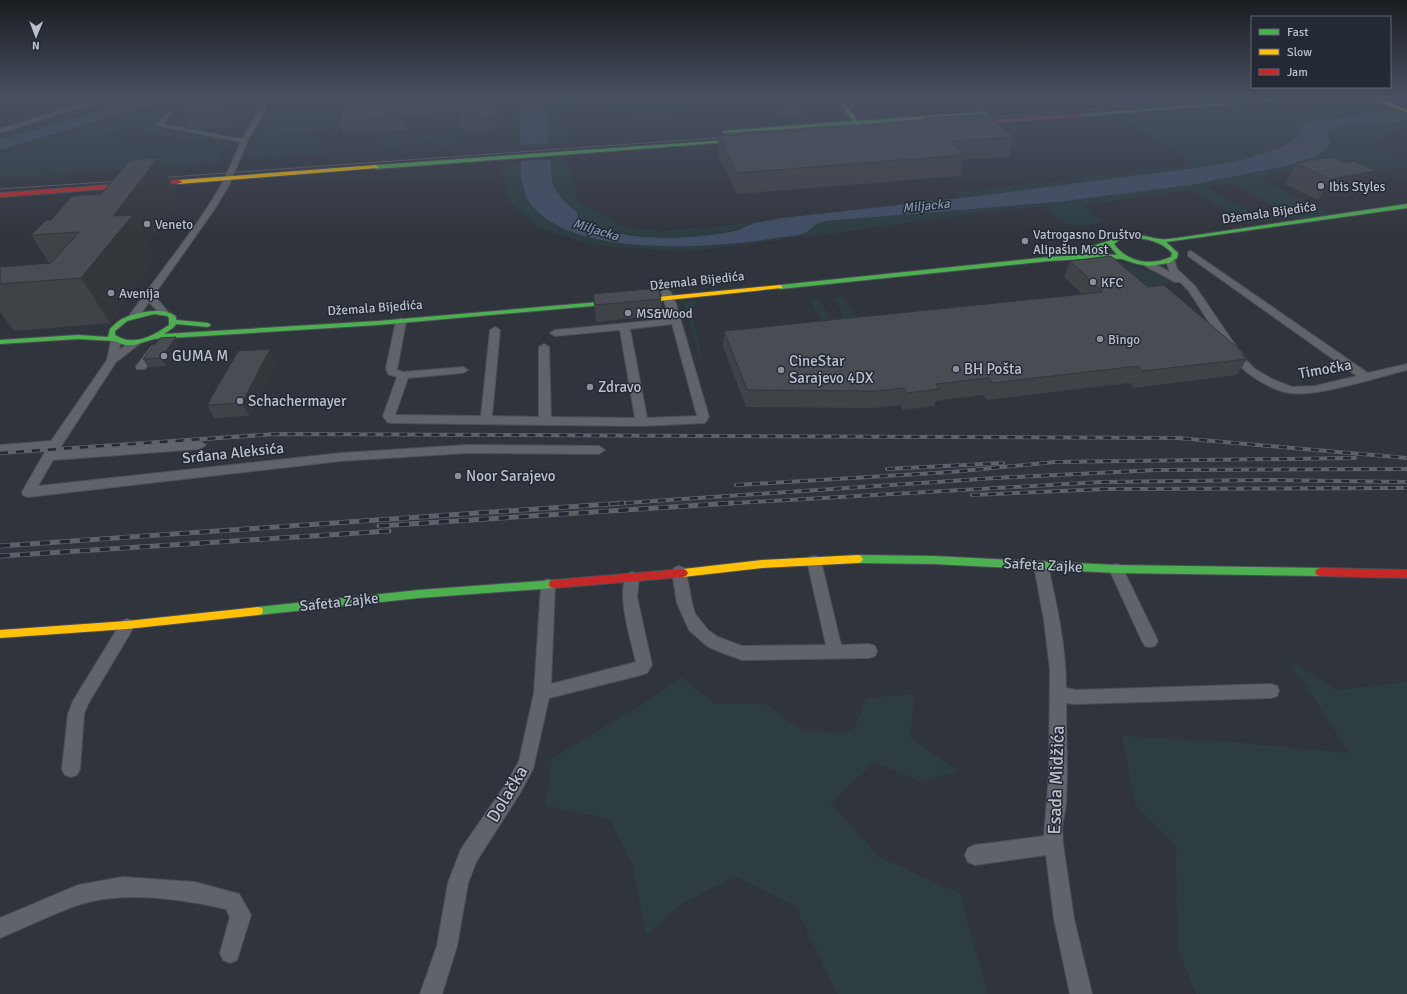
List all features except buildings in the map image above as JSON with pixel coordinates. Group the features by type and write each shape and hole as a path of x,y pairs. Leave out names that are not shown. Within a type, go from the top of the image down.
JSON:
{"main road":[{"path":"0,194 228,178 599,145"},
{"path":"557,149 619,145"},
{"path":"445,152 504,153"},
{"path":"229,167 245,166"},
{"name":"Džemala Bijedića","path":"174,322 196,325 224,325 398,316 667,295 1094,249 1112,242 1117,238 1130,236 1158,241 1177,240 1407,206"},
{"name":"Džemala Bijedića","path":"159,337 401,321 1049,259 1102,256 1123,257 1148,264 1165,263 1173,257 1179,248 1186,246 1407,212"},
{"name":"Džemala Bijedića","path":"1158,241 1172,249 1173,257"},
{"path":"1112,242 1113,249 1123,257"},
{"path":"0,342 78,337 137,342 159,337 168,330 174,322 173,317 169,314 154,312 134,316 117,324 78,337"},
{"path":"115,340 111,333 117,324"},
{"name":"Safeta Zajke","path":"0,634 127,625 418,594 632,578 762,564 814,561 932,560 1042,566 1407,574"}],"street":[{"path":"134,316 179,251 200,226 228,178 229,167 242,145"},
{"name":"Timočka","path":"1191,254 1366,377"},
{"name":"Timočka","path":"1173,257 1173,270 1192,288 1240,360 1251,371 1268,381 1291,390 1315,389 1407,367"},
{"name":"Timočka","path":"1148,264 1164,271 1192,288"},
{"path":"148,295 163,312"},
{"path":"403,375 389,416 391,419 642,422 697,421 703,417 676,320 667,295"},
{"path":"555,332 676,320"},
{"path":"401,321 391,368 392,372 403,375 464,370"},
{"path":"624,326 642,422"},
{"path":"486,420 495,330"},
{"path":"141,367 159,337"},
{"name":"Srđana Aleksića","path":"112,360 115,340"},
{"name":"Srđana Aleksića","path":"137,342 112,360 52,450 28,492 341,457 467,449 599,450"},
{"path":"544,347 545,421"},
{"path":"0,449 52,450 200,445"},
{"path":"814,561 835,652"},
{"name":"Esada Midžića","path":"1042,566 1056,642 1058,694 1058,789 1053,827 1054,844 1064,919 1081,994"},
{"path":"1116,568 1150,641"},
{"path":"679,572 684,605 694,626 722,648 742,653 870,652"},
{"path":"542,693 641,668 644,665 630,597 632,578"},
{"name":"Dolačka","path":"431,994 447,946 458,882 468,856 514,787 527,763 542,693 548,585"},
{"path":"71,769 76,714 81,701 127,625"},
{"path":"1058,694 1076,697 1271,691"},
{"path":"975,855 1054,844"},
{"path":"0,928 78,895 94,891 123,888 195,892 232,900 241,915 230,953"}],"shaded area":[{"path":"30,145 228,145 218,163 0,179 0,154"},
{"path":"253,145 319,145 315,153 377,148 378,145 398,145 397,149 257,159 252,159 247,155"},
{"path":"1164,145 1285,145 1258,156 1211,166 969,197 959,198 953,193 1194,164"},
{"path":"1328,145 1374,145 1407,161 1407,168 1371,170 1313,165 1258,178 1332,215 1296,220 1231,183 1207,187 1265,221 1248,224 1191,190 1082,205 1103,222 1084,226 1069,225 1062,222 1044,207 975,213 836,233 686,252 592,245 538,227 509,201 500,165 521,163 523,190 528,200 567,229 584,235 645,245 673,247 733,244 804,234 815,224 826,221 1040,204 1190,185 1256,173 1316,157"},
{"path":"568,159 578,201 619,225 659,231 754,223 735,230 714,234 665,238 617,233 596,226 578,218 577,212 559,195 556,190 552,178 550,160"},
{"path":"1116,261 1153,272 1170,282 1161,286 1143,286"},
{"path":"843,296 857,319 844,318 834,298"},
{"path":"809,299 821,301 831,320 822,322"},
{"path":"697,300 699,305 693,307 690,311 704,364 702,364 684,304 688,301"},
{"path":"1289,660 1337,690 1407,682 1407,994 1196,994 1177,948 1176,845 1135,806 1122,736 1233,742 1349,753"},
{"path":"681,677 715,704 765,703 803,731 853,732 866,698 914,694 911,738 958,771 921,782 875,762 831,803 879,857 960,893 988,994 837,994 795,906 735,876 682,904 646,935 632,863 609,819 545,806 552,758 647,701"}],"water":[{"path":"0,145 15,145 0,150"},
{"name":"Miljacka","path":"520,145 549,145 552,181 559,195 577,212 578,218 595,226 614,232 634,236 676,238 735,231 755,223 782,218 969,197 1211,166 1258,155 1284,145 1328,145 1316,157 1282,167 1190,185 1058,202 826,221 816,224 808,232 795,236 712,245 641,245 605,241 573,232 547,219 528,200 521,177"}],"pier":[{"path":"518,145 551,145 552,159 519,161"}],"tram line":[{"path":"156,178 612,145"},
{"path":"0,189 122,181"}],"railway":[{"path":"0,453 276,434 1178,438 1407,458"},
{"path":"736,485 951,472 1055,462 1355,458"},
{"path":"887,469 1003,463"},
{"path":"610,504 995,478 1157,470 1407,469"},
{"path":"718,504 1101,482 1263,480 1407,482"},
{"path":"972,495 1105,489 1407,488"},
{"path":"0,546 624,503"},
{"path":"379,526 733,503"},
{"path":"0,556 389,531"}],"traffic: fast":[{"path":"376,167 668,145"},
{"path":"1158,241 1177,240 1407,206"},
{"path":"1130,236 1160,241 1171,248 1175,253 1174,258 1149,264 1131,261 1123,257 1111,244 1117,238 1130,236"},
{"path":"1084,250 1094,249 1112,242"},
{"path":"780,287 1049,259 1102,256 1123,257"},
{"path":"154,337 378,323 658,299"},
{"path":"154,312 169,314 173,317 172,326 158,335 134,343 118,340 111,336 112,330 125,320 154,312"},
{"path":"174,322 208,325"},
{"path":"0,342 78,337 113,339"},
{"path":"858,559 933,560 1116,569 1320,572"},
{"path":"258,611 419,594 554,584"}],"traffic: slow":[{"path":"179,182 376,167"},
{"path":"658,299 780,287"},
{"path":"683,573 762,564 858,559"},
{"path":"0,634 127,625 258,611"}],"traffic: jam":[{"path":"0,195 179,182"},
{"path":"1320,572 1407,574"},
{"path":"554,584 683,573"}],"place":[{"name":"Ibis Styles","path":"1321,186"},
{"name":"Veneto","path":"147,224"},
{"name":"Vatrogasno Društvo Alipašin Most","path":"1025,241"},
{"name":"KFC","path":"1093,282"},
{"name":"Avenija","path":"111,293"},
{"name":"MS&Wood","path":"628,313"},
{"name":"Bingo","path":"1100,339"},
{"name":"GUMA M","path":"164,356"},
{"name":"BH Pošta","path":"956,369"},
{"name":"CineStar Sarajevo 4DX","path":"781,370"},
{"name":"Zdravo","path":"590,387"},
{"name":"Schachermayer","path":"240,401"},
{"name":"Noor Sarajevo","path":"458,476"}]}
